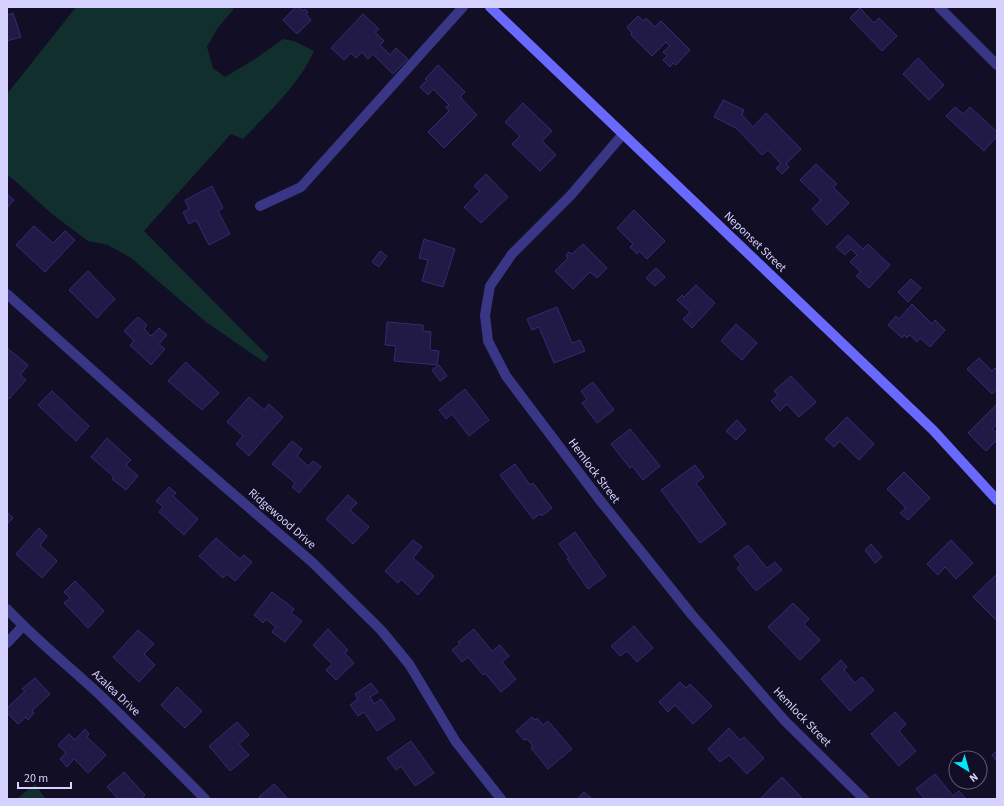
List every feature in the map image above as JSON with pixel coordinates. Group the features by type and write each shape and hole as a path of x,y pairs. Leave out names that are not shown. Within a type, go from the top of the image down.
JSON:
{"main road":[{"name":"Neponset Street","path":"490,7 933,430 997,500"}],"street":[{"path":"260,206 301,187 463,7"},
{"path":"939,7 997,65"},
{"name":"Hemlock Street","path":"623,134 571,195 512,254 490,286 484,315 488,341 506,376 599,499 692,616 785,721 864,799"},
{"name":"Ridgewood Drive","path":"7,294 174,443 312,562 381,630 409,664 456,742 501,799"},
{"name":"Azalea Drive","path":"7,609 23,626 100,696 204,799"},
{"path":"7,643 23,626"}],"green space":[{"path":"76,7 233,7 233,10 217,29 207,47 213,68 225,77 255,59 283,39 294,41 314,51 308,63 283,98 243,139 231,134 144,231 269,357 264,362 206,322 131,258 108,245 88,241 52,214 7,175 7,94"},
{"path":"35,784 46,799 17,799"}],"building":[{"path":"296,7 299,7 303,11 305,9 308,12 306,14 311,20 297,34 283,20"},
{"path":"860,8 874,23 879,18 897,36 882,51 850,18"},
{"path":"13,13 21,37 7,41 7,15"},
{"path":"363,14 379,29 375,32 384,41 380,45 390,55 396,48 408,59 393,74 373,54 368,59 362,52 356,58 351,53 344,60 331,48"},
{"path":"638,16 644,21 646,18 655,27 661,21 690,50 676,65 673,63 670,67 663,60 667,56 663,52 670,46 666,42 652,56 631,35 632,33 627,27"},
{"path":"918,58 944,85 929,100 903,74"},
{"path":"438,65 465,92 460,97 477,115 444,148 428,132 449,111 446,107 449,105 433,89 428,95 420,87"},
{"path":"723,100 744,110 742,115 753,127 766,113 801,149 786,164 789,167 782,174 776,168 781,164 768,150 762,155 736,128 714,117"},
{"path":"523,103 552,131 542,141 556,155 540,171 512,144 520,136 505,122"},
{"path":"955,107 963,114 970,107 997,132 997,136 984,151 946,116"},
{"path":"816,164 837,184 833,187 849,203 827,225 812,209 821,200 800,180"},
{"path":"486,174 508,197 481,223 464,207 480,191 474,186"},
{"path":"212,186 223,208 218,211 230,234 209,245 196,220 189,224 183,212 189,209 185,200"},
{"path":"7,194 14,200 7,208"},
{"path":"634,210 665,241 647,259 639,251 637,254 630,247 633,244 617,228"},
{"path":"34,226 53,243 65,231 75,240 45,272 16,245"},
{"path":"848,235 863,249 868,244 890,265 869,288 856,276 861,272 850,262 857,255 851,249 845,255 836,247"},
{"path":"424,239 455,249 443,287 422,281 428,260 419,258"},
{"path":"583,244 607,268 597,278 590,272 573,289 555,271 568,258 566,255 569,252 572,254"},
{"path":"380,251 387,256 379,267 372,262"},
{"path":"656,268 665,277 655,286 646,278"},
{"path":"88,271 115,299 97,318 69,290"},
{"path":"911,279 921,288 908,302 898,292"},
{"path":"696,285 715,303 692,328 683,319 690,312 677,300 682,295 684,297"},
{"path":"912,304 932,324 935,320 945,330 930,347 920,338 917,342 910,335 907,338 904,335 902,338 888,325 896,316 899,319"},
{"path":"557,307 572,343 580,340 585,351 554,363 539,327 532,330 527,319"},
{"path":"138,317 147,325 144,329 151,336 159,328 167,335 159,344 165,349 151,365 130,345 134,341 124,331"},
{"path":"387,322 423,325 423,331 431,332 430,350 439,351 437,365 394,361 396,346 385,345"},
{"path":"736,324 757,343 742,360 721,341"},
{"path":"7,348 28,365 20,375 26,380 9,399 7,397"},
{"path":"979,358 992,371 995,368 997,370 997,390 992,394 967,369"},
{"path":"186,362 219,393 202,410 168,381"},
{"path":"439,365 447,376 440,381 432,370"},
{"path":"791,376 816,402 799,417 787,404 780,411 771,401 778,395 774,391"},
{"path":"593,382 614,410 597,423 582,403 587,399 581,391"},
{"path":"465,389 489,420 469,436 452,414 446,419 439,410"},
{"path":"52,391 89,426 76,441 38,405"},
{"path":"249,397 264,410 269,404 283,417 249,456 236,444 243,436 227,422"},
{"path":"997,404 997,424 992,429 997,433 997,440 986,451 968,433"},
{"path":"847,417 874,444 859,460 840,441 834,447 825,439"},
{"path":"737,420 746,430 736,440 726,431"},
{"path":"630,429 660,466 643,480 632,466 630,468 611,444"},
{"path":"107,438 131,460 126,465 138,476 126,490 112,479 114,477 91,457"},
{"path":"292,441 302,449 297,456 308,466 313,461 321,467 299,493 292,487 295,483 272,464"},
{"path":"515,464 530,485 533,483 552,508 542,516 540,514 533,519 500,475"},
{"path":"695,465 704,477 696,483 726,524 700,543 661,490"},
{"path":"904,472 930,498 908,520 900,513 906,508 887,489"},
{"path":"169,487 176,493 173,496 198,519 184,535 159,512 163,507 156,501"},
{"path":"348,495 357,503 350,510 369,527 353,544 326,519"},
{"path":"7,512 13,518 7,524"},
{"path":"39,528 47,536 40,545 57,561 42,578 16,554"},
{"path":"575,532 606,576 588,589 567,559 569,558 559,544"},
{"path":"216,538 240,559 244,555 252,562 235,581 227,574 223,578 199,556"},
{"path":"413,540 422,547 413,558 434,576 418,595 401,579 398,583 385,571"},
{"path":"951,540 973,563 956,579 945,567 938,575 927,564"},
{"path":"871,544 882,557 875,563 865,550"},
{"path":"748,545 767,568 775,562 782,570 756,591 737,568 741,565 734,556"},
{"path":"997,574 997,619 996,620 973,597"},
{"path":"75,581 104,611 88,628 64,603 70,598 64,592"},
{"path":"272,592 294,609 291,613 302,621 285,642 272,632 276,627 266,619 263,623 254,615"},
{"path":"793,603 809,619 804,624 820,640 800,660 768,627"},
{"path":"634,626 653,648 637,662 627,651 620,656 611,646"},
{"path":"328,629 348,650 345,653 354,663 336,680 326,670 332,664 313,645"},
{"path":"474,629 492,651 500,645 509,656 502,662 516,679 501,692 485,673 483,675 468,657 462,662 452,650 460,644 458,642"},
{"path":"138,630 154,644 144,654 155,665 139,682 113,657"},
{"path":"841,660 847,667 844,670 855,683 862,677 874,690 850,711 821,679"},
{"path":"35,678 50,694 32,711 34,713 28,720 26,717 18,724 7,713 7,708 25,691 22,689"},
{"path":"680,682 686,688 690,684 712,706 693,724 675,705 668,712 659,702"},
{"path":"371,683 378,692 370,697 374,704 381,699 395,719 377,731 364,712 358,716 350,705 358,699 355,694"},
{"path":"177,687 202,711 185,728 161,705"},
{"path":"895,712 906,724 899,731 916,751 899,766 871,734"},
{"path":"532,717 535,720 537,718 543,725 548,721 572,749 548,769 531,748 533,746 527,739 524,740 516,731"},
{"path":"237,722 249,735 239,744 249,755 230,771 209,746"},
{"path":"729,728 740,740 744,737 764,758 747,774 729,755 720,762 708,749"},
{"path":"85,729 89,734 87,737 106,755 88,773 74,759 67,767 60,759 66,753 58,745 69,734 75,740"},
{"path":"411,741 434,773 415,786 401,766 396,770 387,758"},
{"path":"997,751 997,761 992,755"},
{"path":"124,772 145,795 141,799 118,799 107,787"},
{"path":"935,774 953,796 959,791 966,799 925,799 916,789"},
{"path":"782,777 803,799 760,799"},
{"path":"274,784 288,799 261,799 259,797"},
{"path":"584,792 592,799 577,799"}]}
